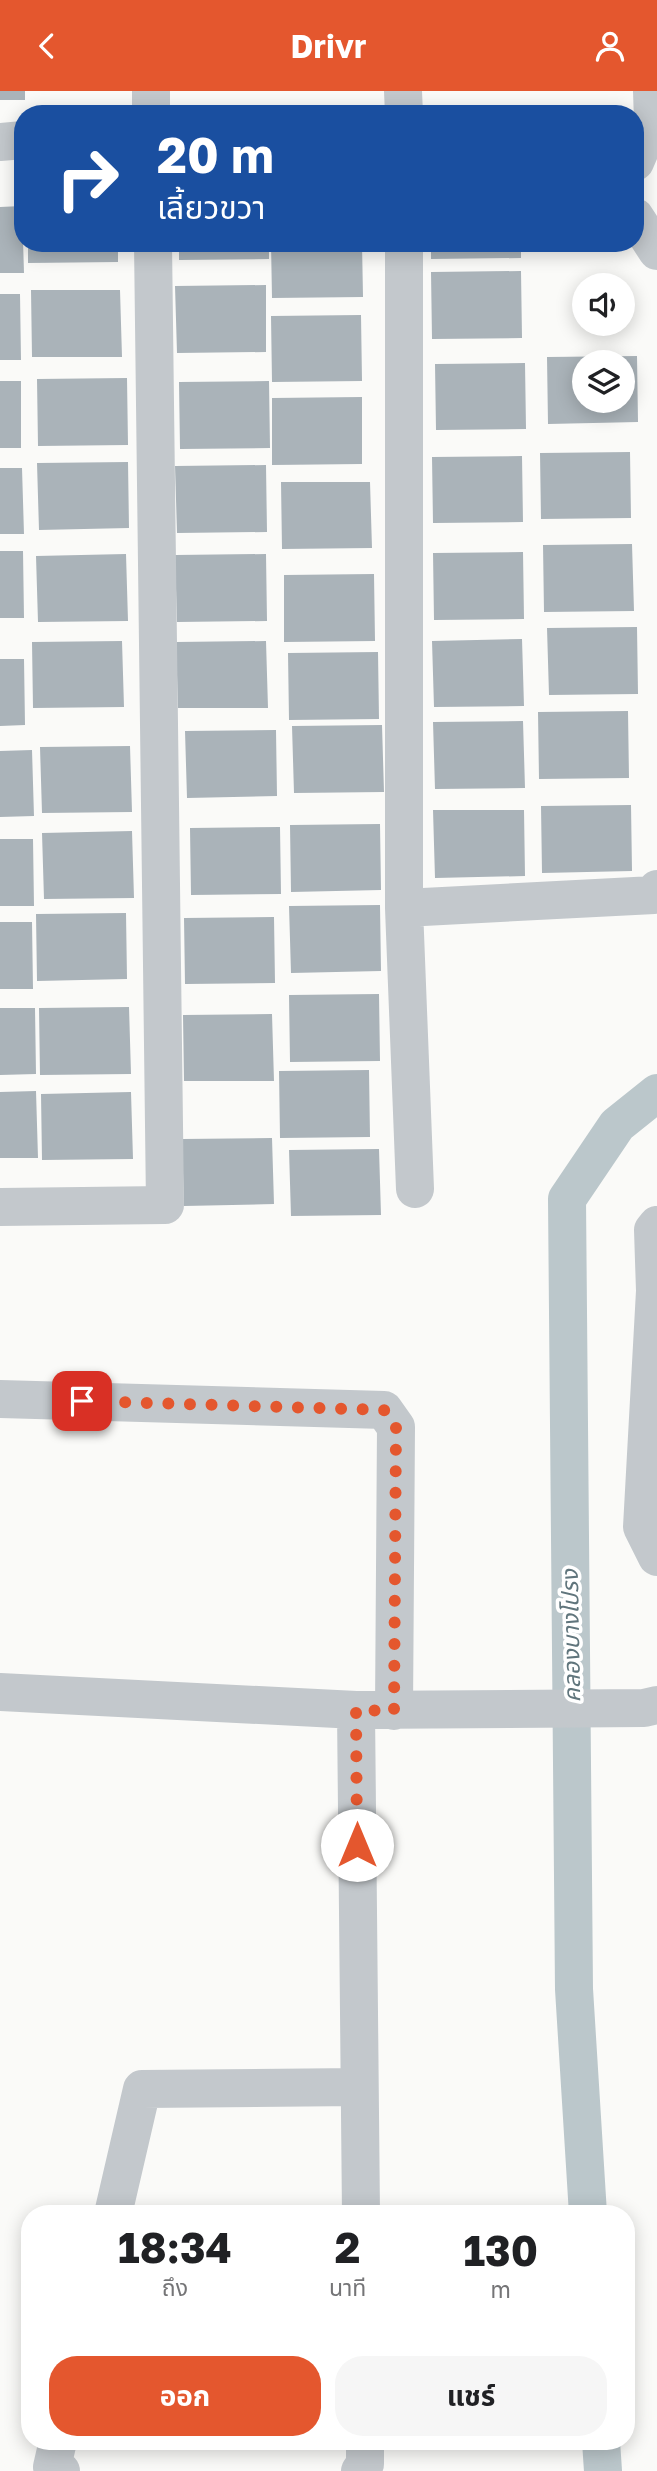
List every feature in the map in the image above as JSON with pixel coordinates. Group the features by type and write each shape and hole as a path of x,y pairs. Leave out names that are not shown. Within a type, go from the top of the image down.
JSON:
{"street":[{"path":"644,141 653,120 652,91"},
{"path":"644,231 657,251"},
{"path":"0,1207 165,1205 153,252"},
{"path":"404,252 404,908 415,1189"},
{"path":"404,908 654,895 657,889"},
{"path":"657,1225 653,1230 656,1292 642,1527 657,1557"},
{"path":"0,1399 384,1410 396,1427 394,1711"},
{"path":"0,1692 394,1711 650,1707"},
{"path":"356,1710 360,2205"},
{"path":"115,2205 142,2089 358,2087"},
{"path":"56,2450 52,2466 61,2471"},
{"path":"360,2471 365,2464 365,2450"}],"building":[{"path":"0,91 25,91 25,100 0,100"},
{"path":"14,206 14,252 23,252 24,273 0,273 0,207"},
{"path":"28,252 118,252 118,262 28,263"},
{"path":"179,252 269,252 269,259 179,260"},
{"path":"271,252 362,252 363,297 272,298"},
{"path":"431,252 521,252 521,258 431,259"},
{"path":"521,271 522,338 432,339 431,272"},
{"path":"266,285 266,352 177,353 175,286"},
{"path":"31,290 120,290 122,357 32,357"},
{"path":"0,294 20,294 21,360 0,360"},
{"path":"361,315 362,381 272,382 271,316"},
{"path":"637,356 638,422 548,424 547,357 572,357 572,413 635,413"},
{"path":"525,363 526,429 436,430 435,364"},
{"path":"127,378 128,445 38,446 37,379"},
{"path":"0,381 21,381 21,448 0,448"},
{"path":"269,381 270,448 180,449 179,382"},
{"path":"362,397 362,464 272,465 272,398"},
{"path":"630,452 631,518 541,519 540,453"},
{"path":"522,456 523,522 433,523 432,457"},
{"path":"128,462 129,528 39,530 37,463"},
{"path":"266,465 267,532 177,533 175,466"},
{"path":"0,468 22,468 24,534 0,534"},
{"path":"281,482 370,482 372,548 282,549"},
{"path":"632,544 634,611 544,612 543,545"},
{"path":"0,551 23,551 24,618 0,618"},
{"path":"523,552 524,619 434,620 433,553"},
{"path":"126,554 128,621 38,622 36,556"},
{"path":"266,554 267,621 177,622 175,555"},
{"path":"374,574 375,641 284,642 284,575"},
{"path":"637,627 638,694 549,695 547,628"},
{"path":"522,639 524,706 434,707 432,641"},
{"path":"122,641 124,707 33,708 32,642"},
{"path":"266,641 268,708 178,708 176,642"},
{"path":"378,652 379,719 289,720 288,653"},
{"path":"0,659 24,659 25,725 0,726"},
{"path":"628,711 629,778 539,779 538,712"},
{"path":"523,721 525,788 435,789 433,722"},
{"path":"382,725 384,792 294,793 292,726"},
{"path":"276,730 277,796 187,798 185,731"},
{"path":"130,746 132,812 42,813 40,747"},
{"path":"32,750 34,816 0,817 0,751"},
{"path":"631,805 632,871 542,873 541,806"},
{"path":"433,810 524,810 525,876 435,878"},
{"path":"380,824 381,890 291,892 290,825"},
{"path":"280,827 281,894 191,895 190,828"},
{"path":"132,831 134,898 44,899 42,833"},
{"path":"0,839 33,839 34,906 0,906"},
{"path":"380,905 381,971 291,973 289,906"},
{"path":"126,913 127,979 37,981 36,914"},
{"path":"274,917 275,983 185,984 184,918"},
{"path":"0,922 32,922 33,989 0,989"},
{"path":"379,994 380,1061 290,1062 289,995"},
{"path":"129,1007 131,1074 40,1075 39,1008"},
{"path":"0,1008 35,1008 36,1074 0,1075"},
{"path":"272,1014 274,1081 184,1081 183,1015"},
{"path":"369,1070 370,1137 280,1138 279,1071"},
{"path":"36,1091 38,1158 0,1158 0,1092"},
{"path":"131,1092 133,1159 42,1160 41,1094"},
{"path":"272,1138 274,1204 184,1206 182,1139"},
{"path":"379,1149 381,1215 291,1216 289,1150"}],"waterway":[{"name":"คลองบางโปรง","path":"587,2205 574,1989 567,1199 617,1125 657,1093"},
{"name":"คลองบางโปรง","path":"602,2450 603,2471"}],"route":[{"path":"82,1401 384,1410 396,1427 394,1711 356,1710 357,1845"}]}
